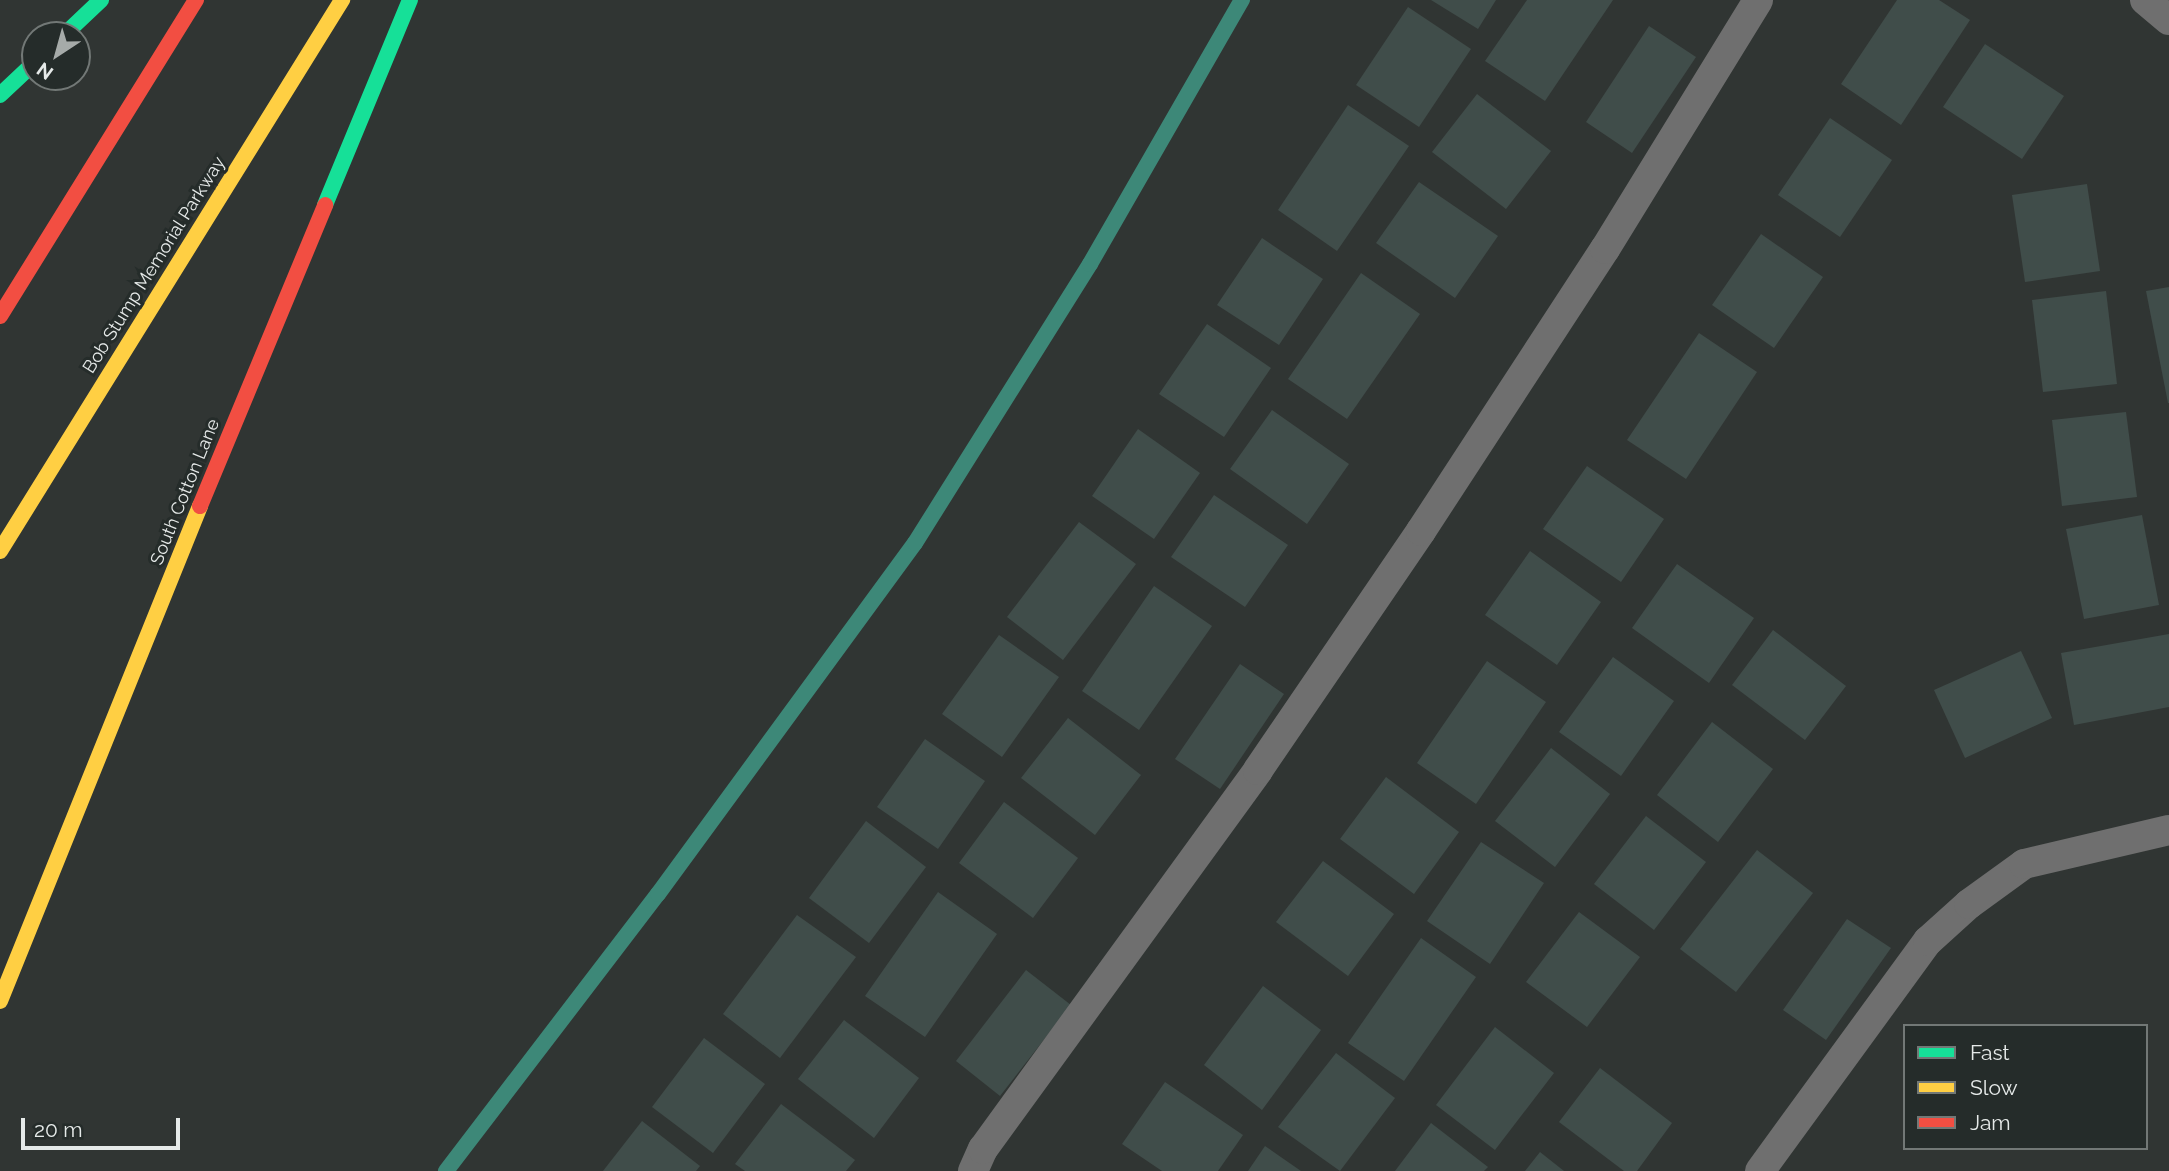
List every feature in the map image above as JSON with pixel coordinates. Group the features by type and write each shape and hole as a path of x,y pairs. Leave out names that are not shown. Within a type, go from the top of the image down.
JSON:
{"main road":[{"path":"79,21 102,0"},
{"path":"0,316 196,0"},
{"name":"Bob Stump Memorial Parkway","path":"0,551 342,0"},
{"name":"South Cotton Lane","path":"0,1001 68,824 410,0"},
{"path":"0,95 21,75"}],"lane":[{"path":"974,1171 983,1149 1258,770 1421,531 1605,249 1758,0"},
{"path":"2144,0 2169,20"},
{"path":"1760,1171 1928,941 1969,904 2024,864 2169,830"}],"building":[{"path":"1431,0 1496,0 1478,29"},
{"path":"1527,0 1613,0 1545,101 1485,61"},
{"path":"1897,0 1939,0 1970,20 1901,125 1841,84"},
{"path":"1408,7 1471,49 1419,127 1356,85"},
{"path":"1649,26 1696,57 1632,153 1586,122"},
{"path":"1985,44 2064,96 2022,159 1943,107"},
{"path":"1477,94 1551,151 1506,209 1432,152"},
{"path":"1348,105 1409,146 1337,251 1278,210"},
{"path":"1830,118 1892,160 1840,237 1778,195"},
{"path":"1419,182 1498,236 1455,298 1376,243"},
{"path":"2087,184 2100,271 2025,282 2012,195"},
{"path":"1761,234 1823,277 1774,348 1712,305"},
{"path":"1262,238 1323,279 1279,345 1217,305"},
{"path":"1361,273 1420,314 1347,419 1288,379"},
{"path":"2169,287 2169,403 2168,403 2146,291"},
{"path":"2106,291 2117,384 2043,392 2032,300"},
{"path":"1207,324 1271,368 1224,437 1159,394"},
{"path":"1699,333 1757,372 1686,479 1627,440"},
{"path":"1272,410 1349,464 1307,524 1230,469"},
{"path":"2126,412 2137,497 2062,506 2052,420"},
{"path":"1138,429 1200,473 1154,539 1092,496"},
{"path":"1587,466 1664,519 1621,582 1543,529"},
{"path":"1214,495 1288,545 1245,607 1171,557"},
{"path":"2142,515 2159,605 2084,619 2066,529"},
{"path":"1079,522 1136,564 1063,660 1007,617"},
{"path":"1530,551 1601,602 1557,665 1485,615"},
{"path":"1677,564 1754,618 1709,683 1632,628"},
{"path":"1154,586 1212,626 1139,730 1082,691"},
{"path":"1773,630 1846,686 1805,740 1732,685"},
{"path":"2169,634 2169,707 2074,725 2061,653"},
{"path":"999,635 1059,677 1002,757 942,714"},
{"path":"2021,651 2052,718 1965,758 1934,690"},
{"path":"1613,657 1674,701 1621,776 1559,732"},
{"path":"1487,661 1546,702 1476,804 1417,763"},
{"path":"1240,664 1284,694 1220,789 1175,759"},
{"path":"1068,718 1141,775 1095,835 1021,778"},
{"path":"1712,722 1773,769 1718,842 1657,795"},
{"path":"925,739 985,781 938,849 877,807"},
{"path":"1551,748 1610,794 1555,867 1495,821"},
{"path":"1386,777 1459,832 1414,894 1340,839"},
{"path":"1004,802 1078,858 1033,918 959,863"},
{"path":"1646,816 1706,862 1654,930 1594,884"},
{"path":"866,821 926,867 869,943 809,898"},
{"path":"1481,842 1544,883 1490,964 1427,921"},
{"path":"1757,850 1813,893 1736,992 1680,949"},
{"path":"1323,861 1394,914 1348,976 1276,922"},
{"path":"938,892 997,934 925,1037 865,996"},
{"path":"1579,912 1640,957 1587,1027 1526,982"},
{"path":"797,915 856,957 780,1058 723,1014"},
{"path":"1847,919 1891,948 1826,1040 1783,1010"},
{"path":"1421,938 1476,977 1404,1081 1348,1043"},
{"path":"1026,970 1071,1005 1000,1096 956,1061"},
{"path":"1263,986 1321,1030 1262,1110 1204,1065"},
{"path":"844,1020 919,1078 874,1138 798,1079"},
{"path":"1495,1027 1554,1073 1495,1150 1436,1105"},
{"path":"704,1038 765,1084 713,1153 652,1107"},
{"path":"1336,1053 1395,1098 1340,1171 1278,1127"},
{"path":"1600,1068 1672,1123 1637,1171 1624,1171 1559,1122"},
{"path":"1165,1082 1243,1135 1218,1171 1162,1171 1122,1144"},
{"path":"781,1104 855,1160 846,1171 745,1171 735,1164"},
{"path":"642,1121 700,1166 696,1171 603,1171"},
{"path":"1431,1123 1488,1167 1484,1171 1395,1171"},
{"path":"1265,1146 1301,1171 1248,1171"},
{"path":"1540,1152 1564,1171 1525,1171"}],"waterway":[{"path":"446,1171 658,894 915,543 1090,264 1242,0"}],"traffic: fast":[{"path":"79,21 101,0"},
{"path":"325,205 410,0"},
{"path":"0,95 21,75"}],"traffic: slow":[{"path":"0,551 342,0"},
{"path":"0,1001 200,506"}],"traffic: jam":[{"path":"0,316 196,0"},
{"path":"200,506 325,205"}]}
